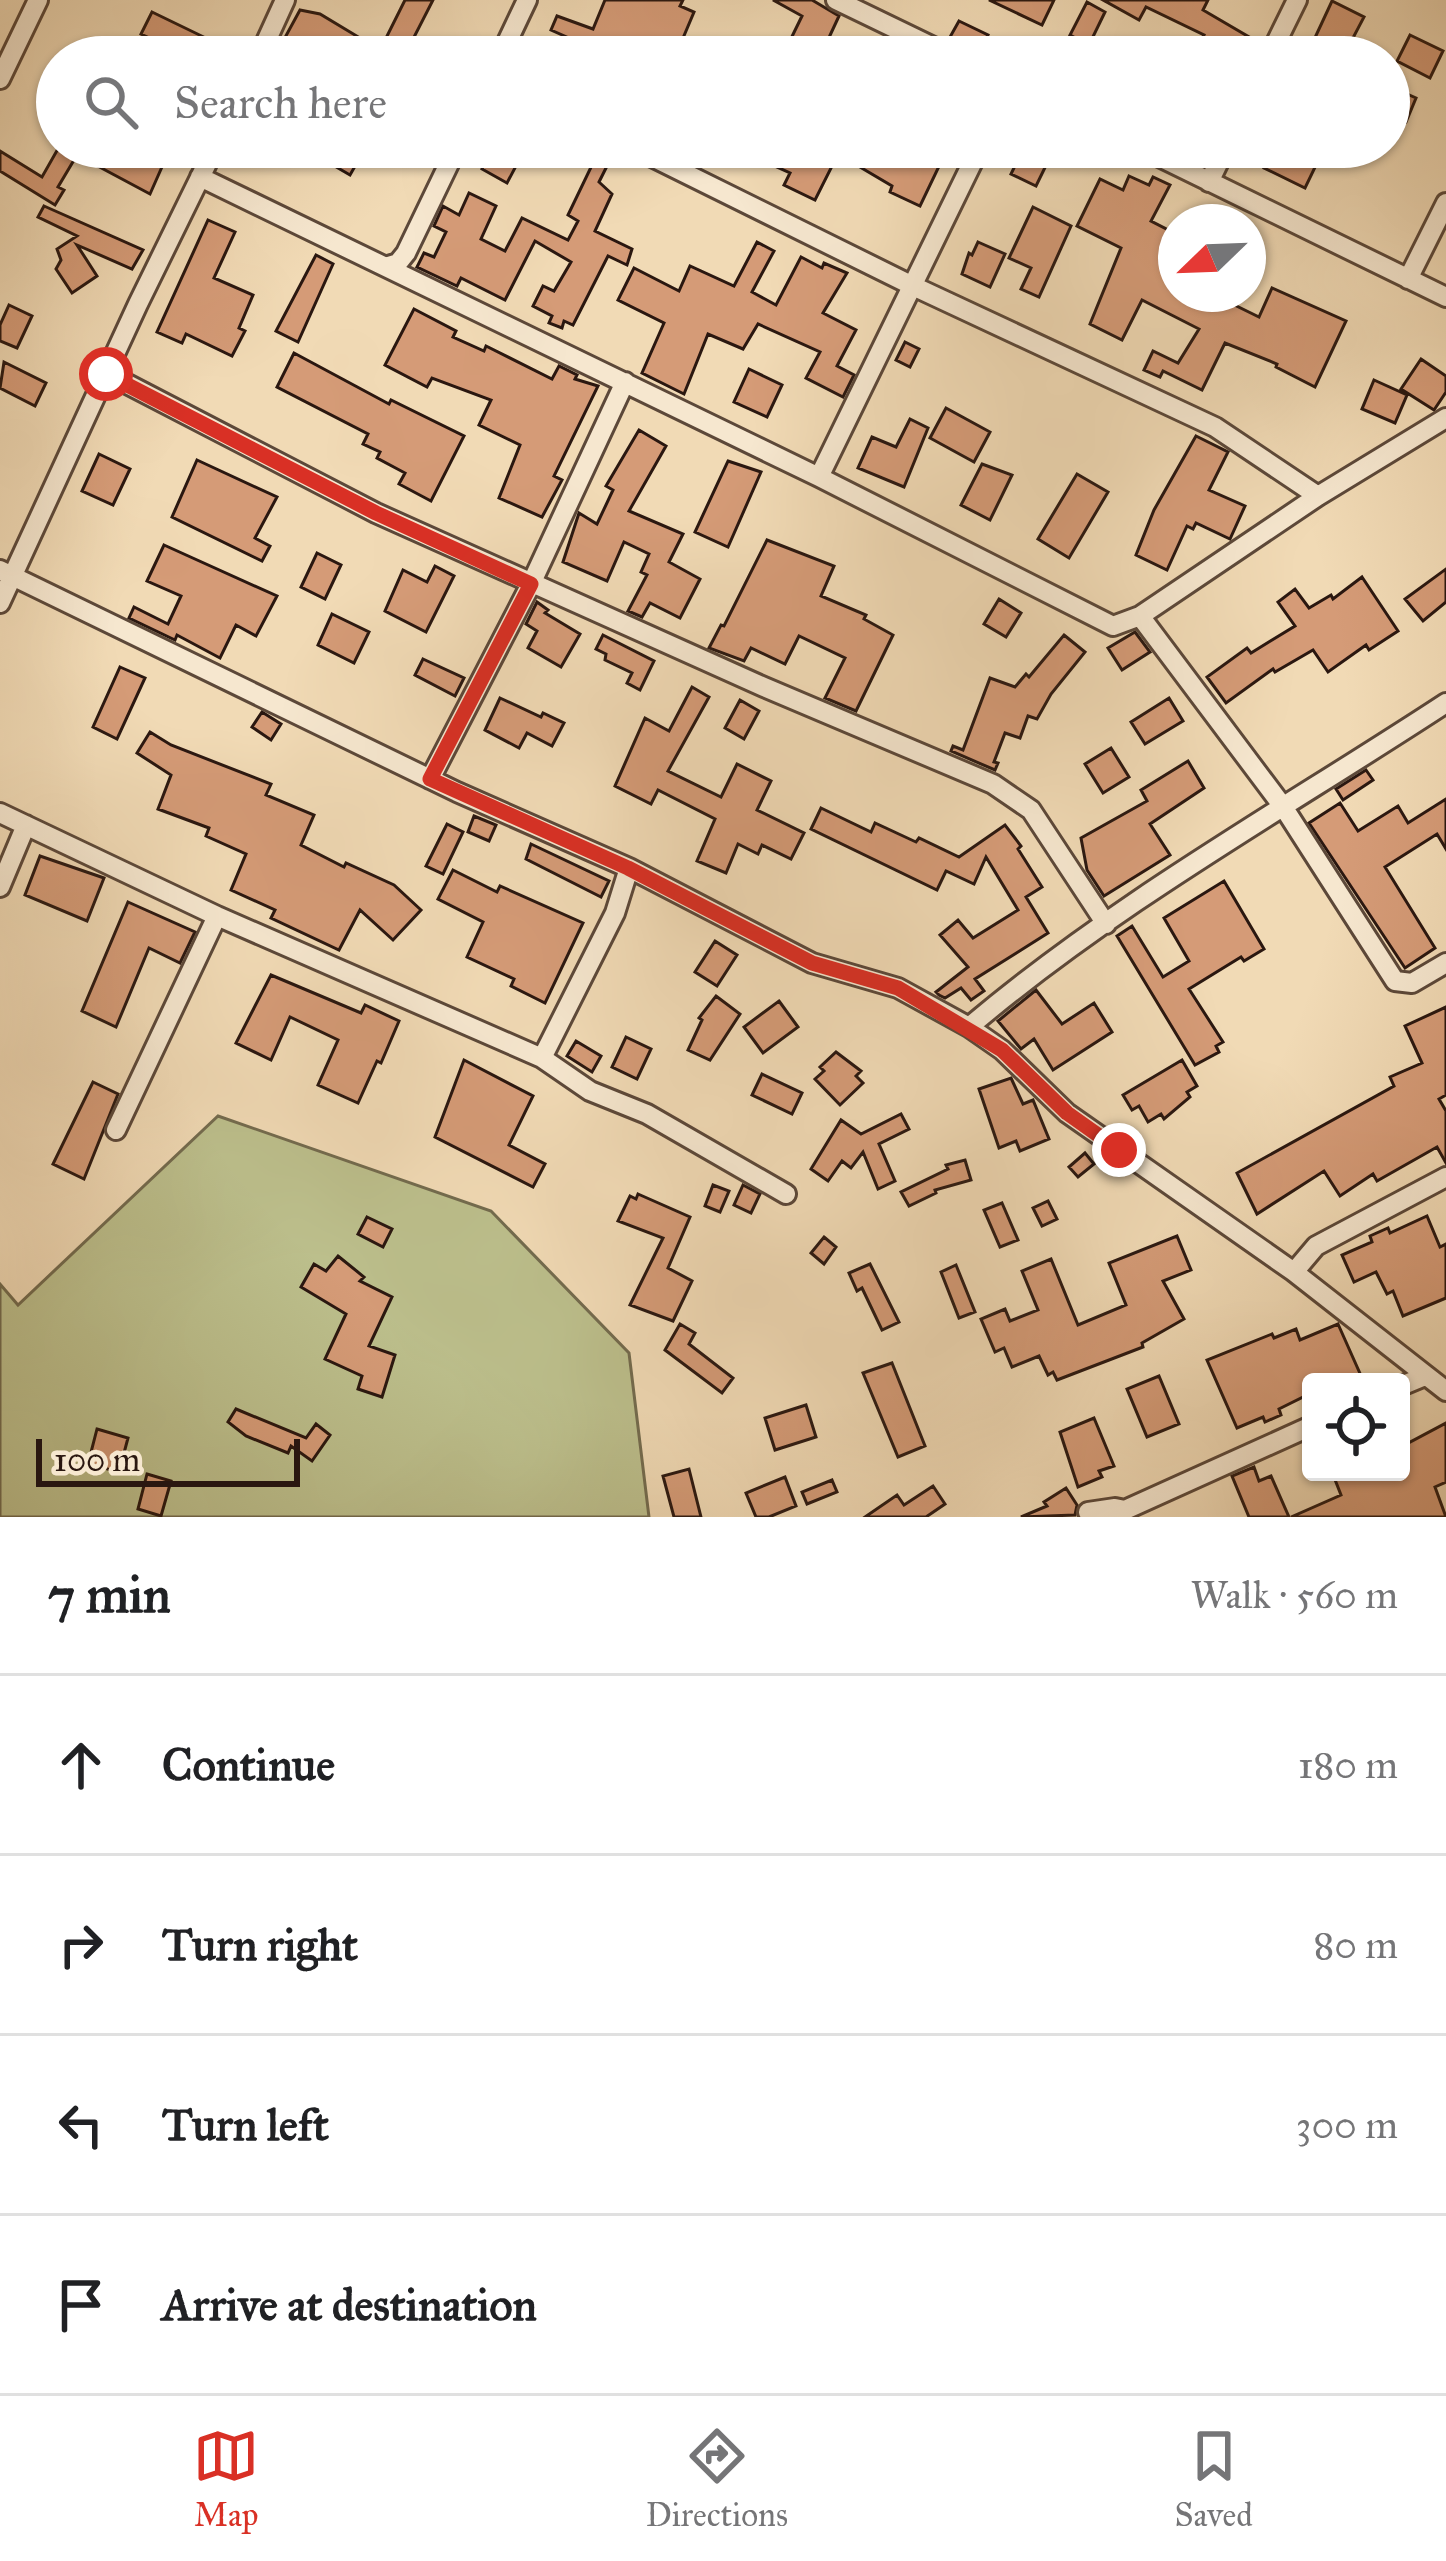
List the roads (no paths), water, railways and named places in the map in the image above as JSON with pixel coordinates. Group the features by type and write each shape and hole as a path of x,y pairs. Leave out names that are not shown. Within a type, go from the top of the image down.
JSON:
{"street":[{"path":"0,79 38,0"},
{"path":"269,36 285,0"},
{"path":"510,36 527,0"},
{"path":"836,0 911,36"},
{"path":"1279,36 1297,0"},
{"path":"0,603 7,572 204,168"},
{"path":"388,266 406,253 447,168"},
{"path":"674,168 1215,427 1318,496"},
{"path":"819,477 970,168"},
{"path":"1181,168 1446,297"},
{"path":"1209,182 1216,168"},
{"path":"200,177 819,477 1113,626 1140,616 1318,496 1446,418"},
{"path":"1408,279 1446,202"},
{"path":"106,374 376,513 993,784 1030,810 1106,924"},
{"path":"430,779 531,584 625,382"},
{"path":"7,572 430,779 628,868 812,963 898,988 969,1027 1002,1050 1067,1113 1294,1272 1446,1391"},
{"path":"1140,616 1285,808 1395,981 1412,983 1446,963"},
{"path":"969,1027 1106,924 1446,703"},
{"path":"0,813 217,916 542,1058 590,1091 647,1114 786,1194"},
{"path":"0,887 26,825"},
{"path":"542,1058 615,913 628,868"},
{"path":"116,1130 217,916"},
{"path":"1294,1272 1316,1246 1446,1177"},
{"path":"1410,1382 1425,1376"},
{"path":"1088,1512 1125,1510 1302,1430"}]}
